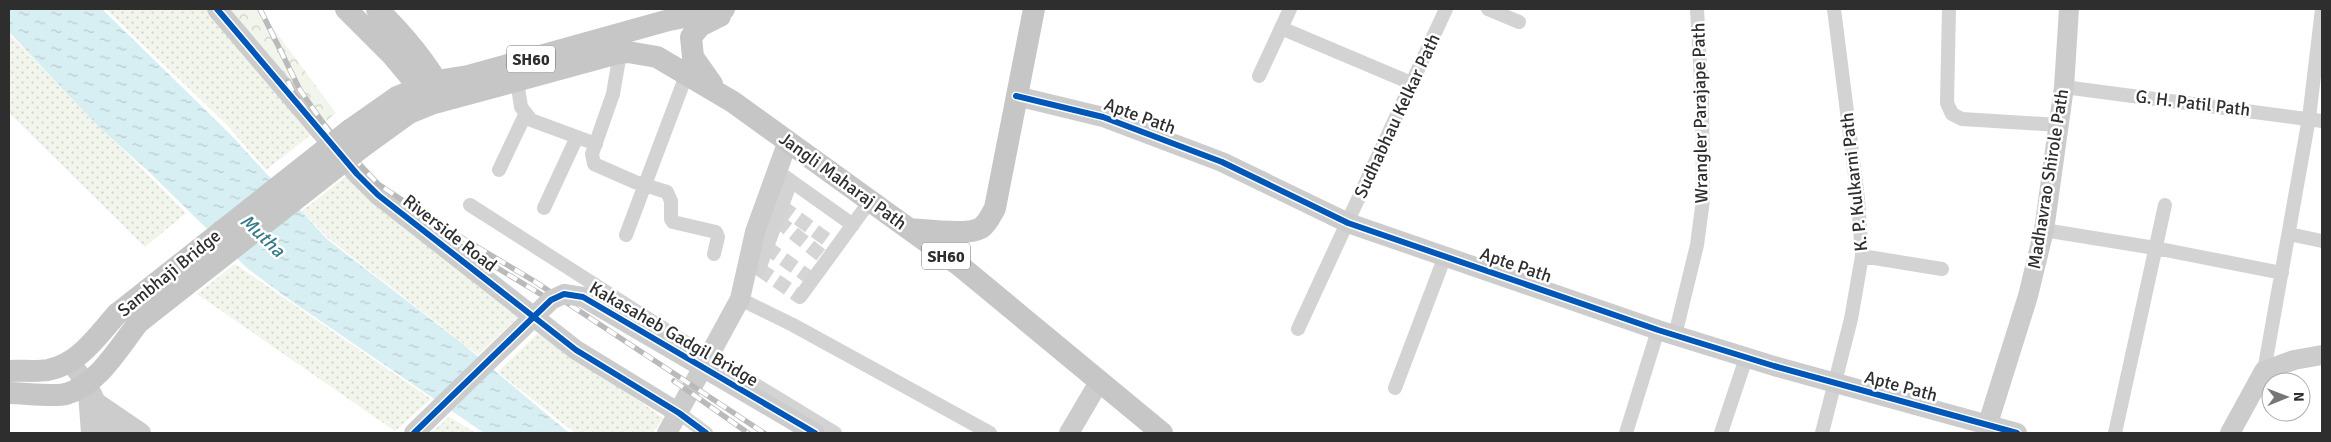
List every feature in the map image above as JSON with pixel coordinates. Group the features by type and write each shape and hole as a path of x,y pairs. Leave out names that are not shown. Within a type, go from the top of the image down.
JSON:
{"main road":[{"path":"346,9 400,47 474,74"},
{"path":"377,9 400,47 434,92"},
{"name":"SH60","path":"434,92 474,74 677,13 724,9"},
{"path":"719,92 693,57 691,36 700,26 735,9"},
{"path":"910,229 963,231 980,229 987,223 995,208 1034,9"},
{"path":"380,107 394,77 400,47"},
{"name":"SH60","path":"434,92 517,81 624,53 657,57 683,71"},
{"name":"Jangli Maharaj Path","path":"683,71 719,92 959,265 1162,433"},
{"name":"Sambhaji Bridge","path":"92,393 103,368 139,322 356,138 380,107 397,97 434,92"},
{"name":"Sambhaji Bridge","path":"70,362 89,345 117,314 356,138 409,113 434,92"},
{"path":"9,371 46,370 70,362"},
{"path":"9,393 92,393"}],"street":[{"name":"Riverside Road","path":"217,9 357,174 378,195 576,350 673,423 706,433"},
{"path":"1259,76 1290,9"},
{"name":"Sudhabhau Kelkar Path","path":"1298,330 1446,9"},
{"path":"1488,9 1519,22"},
{"name":"Wrangler Parajape Path","path":"1629,433 1697,245 1703,200 1702,100 1697,9"},
{"name":"K. P. Kulkarni Path","path":"1822,433 1851,320 1862,256 1858,199 1834,9"},
{"path":"1949,9 1947,103 1952,114 1962,119 2059,125"},
{"name":"Madhavrao Shirole Path","path":"1986,429 2028,296 2044,230 2064,87 2069,9"},
{"path":"2230,433 2264,371 2289,234 2316,119 2322,9"},
{"path":"1281,28 1411,83"},
{"path":"624,53 613,94 592,154 594,164 623,178 662,189 669,195 670,219 674,222 716,232 718,237 714,254"},
{"path":"626,235 646,185 683,71"},
{"path":"517,81 521,107 525,115 531,120 596,144"},
{"name":"G. H. Patil Path","path":"2064,87 2316,119"},
{"name":"Apte Path","path":"1016,96 1103,117 1222,162 1348,223 1666,332 1746,358 1986,429 2016,433"},
{"path":"498,170 525,115"},
{"path":"544,208 577,138"},
{"path":"759,270 784,176 788,141"},
{"path":"673,423 740,299 755,232 784,176"},
{"path":"784,176 853,225"},
{"path":"800,297 870,201"},
{"path":"470,205 835,433"},
{"path":"2115,433 2164,205"},
{"path":"2044,230 2155,248 2282,272"},
{"path":"2289,234 2322,241"},
{"path":"1396,388 1445,256"},
{"path":"1862,256 1942,269"},
{"name":"Kakasaheb Gadgil Bridge","path":"414,433 551,300 564,294 583,297 815,433"},
{"path":"740,299 836,341 966,428 990,433"},
{"path":"2264,371 2294,360 2322,355"},
{"path":"1721,433 1746,358"},
{"path":"70,362 92,393 111,433"},
{"path":"1069,433 1099,382"},
{"path":"91,433 92,393"},
{"path":"92,393 141,433"}],"green space":[{"path":"106,9 213,9 317,130 266,170 227,125"},
{"path":"223,9 259,9 336,113 318,128"},
{"path":"9,34 186,213 145,247 9,113"},
{"path":"348,175 520,315 478,355 328,238 302,211"},
{"path":"235,264 431,399 395,431 197,294"},
{"path":"541,330 663,418 653,433 575,433 498,372"},
{"path":"449,417 476,433 431,433"}],"water":[{"name":"Mutha","path":"9,9 102,9 229,133 328,240 463,344 569,433 484,433 287,298 247,268 150,173 96,124 9,32"}],"tunnel":[{"path":"781,206 837,247"},
{"path":"777,220 827,260"},
{"path":"766,247 813,280"},
{"path":"759,269 800,297"}],"railway":[{"path":"260,9 300,90 330,133 378,184 432,220 534,281 764,433"},
{"path":"288,81 294,94 314,120"},
{"path":"451,240 547,298"},
{"path":"674,381 748,433"}],"cycle path":[{"path":"217,9 357,174 378,195 576,350 679,413 706,433"},
{"path":"1016,96 1103,117 1222,162 1348,223 1658,330 1774,366 2017,433"},
{"path":"414,433 551,300 564,294 583,297 815,433"}]}
